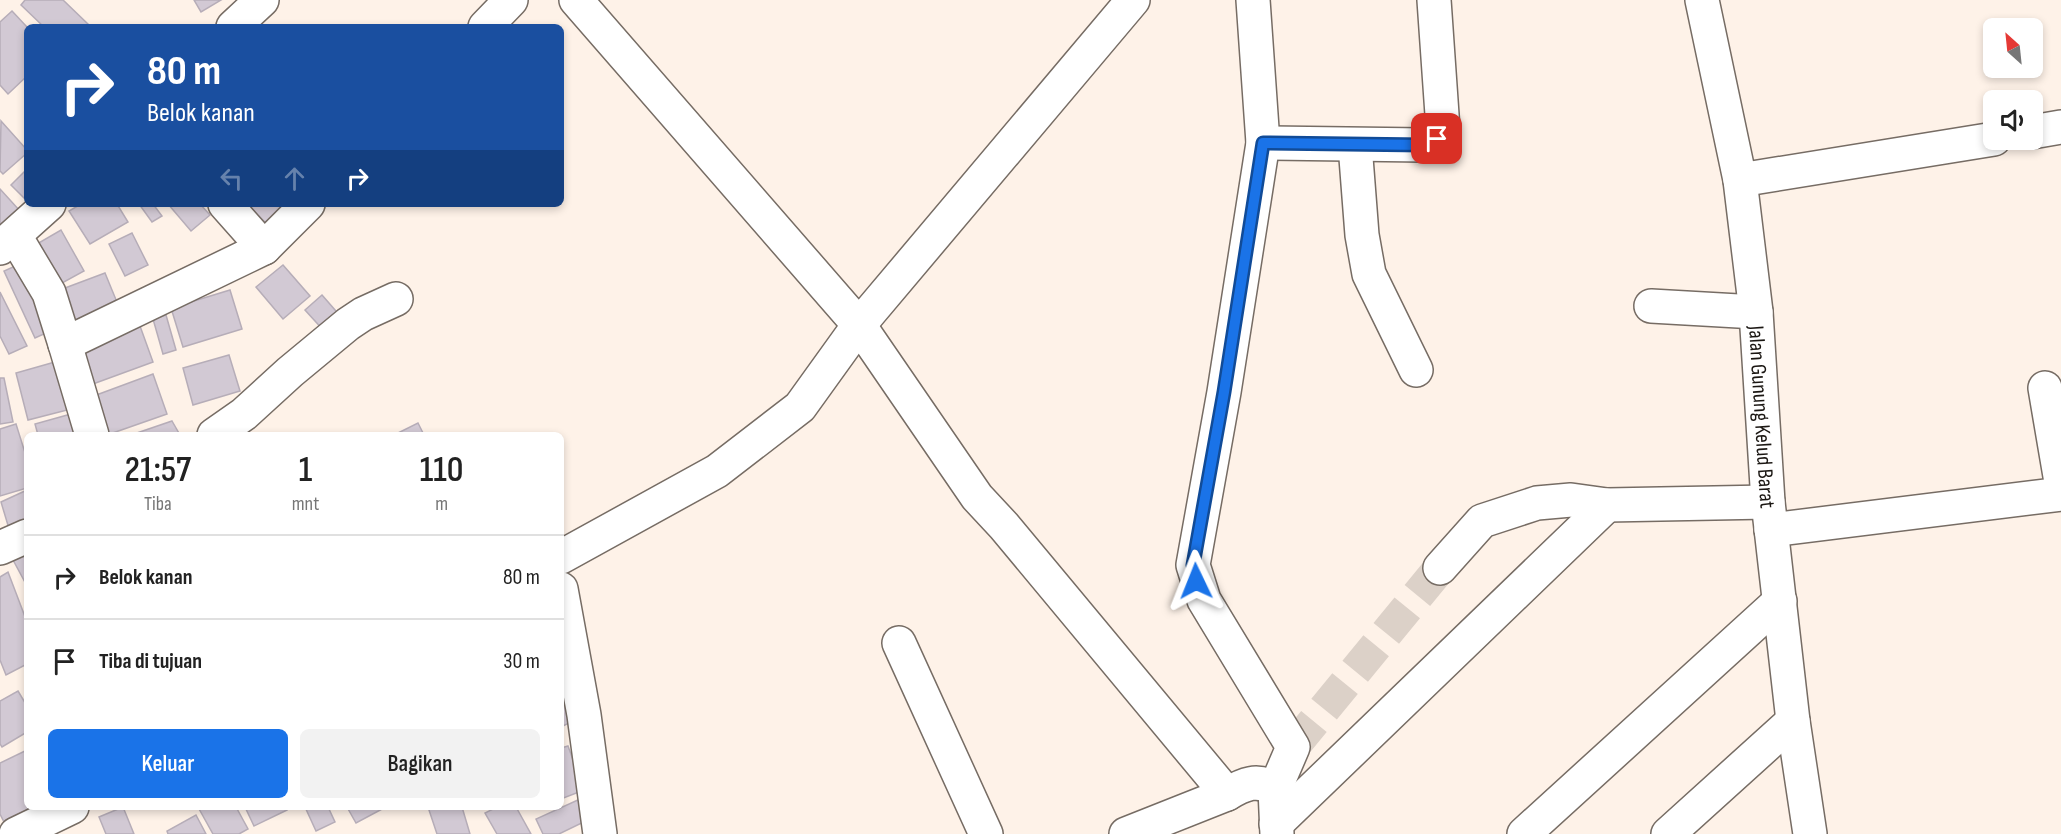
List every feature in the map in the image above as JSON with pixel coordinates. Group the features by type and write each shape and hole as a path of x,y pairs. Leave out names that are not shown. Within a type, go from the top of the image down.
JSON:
{"street":[{"path":"236,24 262,0"},
{"path":"487,24 512,0"},
{"path":"576,0 859,325 977,497 1004,526 1227,794"},
{"path":"564,555 717,471 800,406 859,325 1133,0"},
{"path":"1253,0 1263,143 1224,392 1193,565 1204,600 1293,747 1275,789 1276,829"},
{"path":"1263,143 1424,145 1437,139 1443,129 1434,0"},
{"name":"Jalan Gunung Kelud Barat","path":"1702,0 1740,180 1756,312 1770,516 1793,721 1810,834"},
{"path":"2043,130 2061,127"},
{"path":"1740,180 1983,140"},
{"path":"1355,145 1362,235 1370,274 1416,370"},
{"path":"46,207 8,242 49,293 91,432"},
{"path":"228,207 264,248"},
{"path":"65,344 264,248 305,207"},
{"path":"218,432 244,414 348,324 363,314 396,299"},
{"path":"1651,306 1756,312"},
{"path":"2044,388 2061,482"},
{"path":"1440,568 1482,521 1537,503 1571,500 1607,505 1770,516 2061,494"},
{"path":"1276,829 1607,505"},
{"path":"1524,834 1780,601"},
{"path":"564,605 584,715 600,834"},
{"path":"899,643 986,834"},
{"path":"1668,834 1793,721"},
{"path":"1126,834 1227,794 1245,784 1260,782 1275,789"},
{"path":"16,834 66,810"}],"building":[{"path":"25,0 63,0 88,24 41,24 21,5"},
{"path":"194,0 221,0 201,12"},
{"path":"12,11 24,24 24,79 8,94 0,85 0,22"},
{"path":"1,121 24,147 24,156 3,174 0,171"},
{"path":"24,172 24,198 11,185"},
{"path":"0,189 20,211 0,230"},
{"path":"76,207 119,207 128,222 90,244 69,211"},
{"path":"141,207 155,207 162,216 152,222"},
{"path":"171,207 203,207 210,215 191,231"},
{"path":"249,207 282,207 266,223"},
{"path":"61,230 84,271 53,288 30,248"},
{"path":"132,233 148,265 125,276 109,244"},
{"path":"24,262 55,329 35,338 4,271"},
{"path":"283,265 310,296 283,319 256,287"},
{"path":"105,273 119,307 70,326 57,291"},
{"path":"230,290 242,329 183,347 171,308"},
{"path":"0,292 27,346 9,354 0,336"},
{"path":"322,295 342,318 325,332 305,310"},
{"path":"166,315 176,350 163,354 153,319"},
{"path":"140,326 153,362 82,388 69,352"},
{"path":"229,355 240,391 193,405 183,368"},
{"path":"62,360 75,408 28,420 16,373"},
{"path":"153,374 167,414 116,432 106,432 91,397"},
{"path":"0,378 4,378 13,422 0,424"},
{"path":"71,414 76,432 37,432 35,424"},
{"path":"172,421 178,432 140,432"},
{"path":"418,423 422,432 400,432"},
{"path":"16,424 24,449 24,489 0,496 0,429"},
{"path":"24,491 24,526 10,532 1,502"},
{"path":"24,552 24,580 12,558"},
{"path":"8,572 24,614 24,666 6,675 0,660 0,577"},
{"path":"564,690 575,720 564,726"},
{"path":"18,691 24,701 24,734 2,747 0,744 0,701"},
{"path":"568,746 584,790 564,798 564,747"},
{"path":"24,751 24,810 40,810 6,826 0,814 0,763"},
{"path":"580,799 590,819 559,834 543,834 536,819 556,810 564,810 564,806"},
{"path":"116,810 124,810 134,834 106,834 99,817"},
{"path":"200,810 238,810 248,829 239,834 213,834"},
{"path":"246,810 287,810 254,826"},
{"path":"306,810 329,810 335,822 316,831"},
{"path":"349,810 380,810 356,823"},
{"path":"429,810 463,810 470,834 437,834"},
{"path":"491,810 518,810 531,834 497,834 485,813"},
{"path":"196,815 206,834 168,834 167,831"}],"tunnel":[{"path":"1293,747 1440,568"}],"route":[{"path":"1196,581 1193,565 1224,392 1263,143 1424,145 1437,139"}]}
